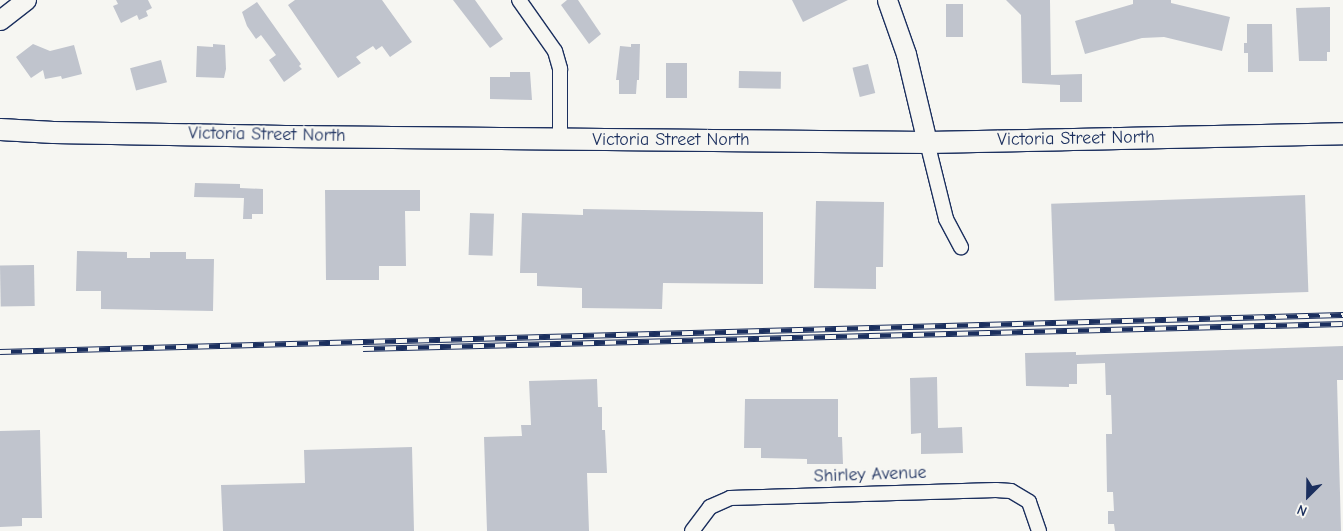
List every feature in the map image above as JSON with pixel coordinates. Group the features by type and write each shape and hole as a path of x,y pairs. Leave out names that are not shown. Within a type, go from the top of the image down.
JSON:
{"main road":[{"name":"Victoria Street North","path":"0,129 53,132 927,142 1343,132"}],"street":[{"path":"0,20 26,0"},
{"path":"519,0 555,51 560,68 560,139"},
{"path":"886,0 906,54 946,219 961,247"},
{"name":"Shirley Avenue","path":"692,531 710,507 730,498 996,490 1011,491 1028,502 1039,531"}],"building":[{"path":"116,0 148,0 152,8 146,11 148,16 139,20 137,15 121,23 113,6 118,4"},
{"path":"295,0 382,0 412,42 390,57 382,46 376,50 373,46 356,57 361,63 338,78 288,5"},
{"path":"453,0 475,0 503,39 490,48"},
{"path":"567,0 578,0 601,34 589,44 561,5"},
{"path":"792,0 848,0 803,22"},
{"path":"1006,0 1050,0 1051,75 1082,74 1082,102 1060,102 1060,85 1022,83 1021,15"},
{"path":"1133,0 1171,0 1171,3 1230,17 1222,51 1164,37 1142,38 1085,54 1075,21 1133,4"},
{"path":"257,2 301,64 299,66 302,69 284,82 269,60 276,55 261,35 256,39 247,26 242,12"},
{"path":"946,4 963,4 963,37 946,37"},
{"path":"1330,7 1330,52 1327,52 1327,61 1299,61 1296,8"},
{"path":"1247,24 1272,24 1273,72 1248,72 1248,53 1244,53 1244,43 1247,43"},
{"path":"33,44 50,51 74,45 82,74 62,79 61,76 45,79 43,70 31,78 16,57"},
{"path":"213,44 225,45 226,69 224,78 196,77 197,46 213,47"},
{"path":"631,44 640,44 639,80 637,80 636,94 619,94 619,80 616,80 620,46 631,47"},
{"path":"161,60 167,82 136,90 130,68"},
{"path":"666,63 687,63 687,98 666,98"},
{"path":"868,64 875,93 860,97 852,68"},
{"path":"739,71 781,72 781,89 739,88"},
{"path":"510,72 530,72 532,100 490,99 490,77 510,77"},
{"path":"195,183 240,184 240,188 263,189 263,214 252,214 252,219 243,219 244,198 194,197"},
{"path":"325,190 420,190 420,211 405,211 406,266 379,266 379,280 326,280"},
{"path":"1305,195 1308,292 1055,301 1051,204"},
{"path":"816,201 884,202 883,267 876,267 876,289 814,288"},
{"path":"583,209 763,212 763,284 663,283 662,309 582,308 582,288 537,286 537,273 520,273 522,213 583,215"},
{"path":"470,213 494,214 493,256 469,255"},
{"path":"77,251 127,252 127,258 150,258 150,252 186,252 186,259 214,259 213,311 101,309 101,291 76,291"},
{"path":"34,265 35,306 1,307 0,266"},
{"path":"1343,346 1343,380 1337,380 1341,531 1115,531 1114,524 1108,524 1108,511 1114,511 1113,492 1107,492 1106,434 1112,434 1111,395 1106,395 1105,363 1077,364 1077,384 1069,384 1069,387 1026,386 1025,353 1076,352 1076,355"},
{"path":"937,377 938,428 962,427 963,453 921,454 921,433 911,434 910,378"},
{"path":"597,379 598,407 602,407 602,430 605,430 607,473 587,473 589,531 487,531 484,437 522,436 521,425 531,425 529,381"},
{"path":"745,399 838,399 838,437 842,437 843,464 807,464 807,459 761,458 761,448 744,448"},
{"path":"40,430 42,518 22,518 22,526 0,527 0,431"},
{"path":"412,447 414,531 223,531 221,485 305,483 304,450"}],"railway":[{"path":"0,352 1343,315"},
{"path":"363,349 1343,324"}]}
